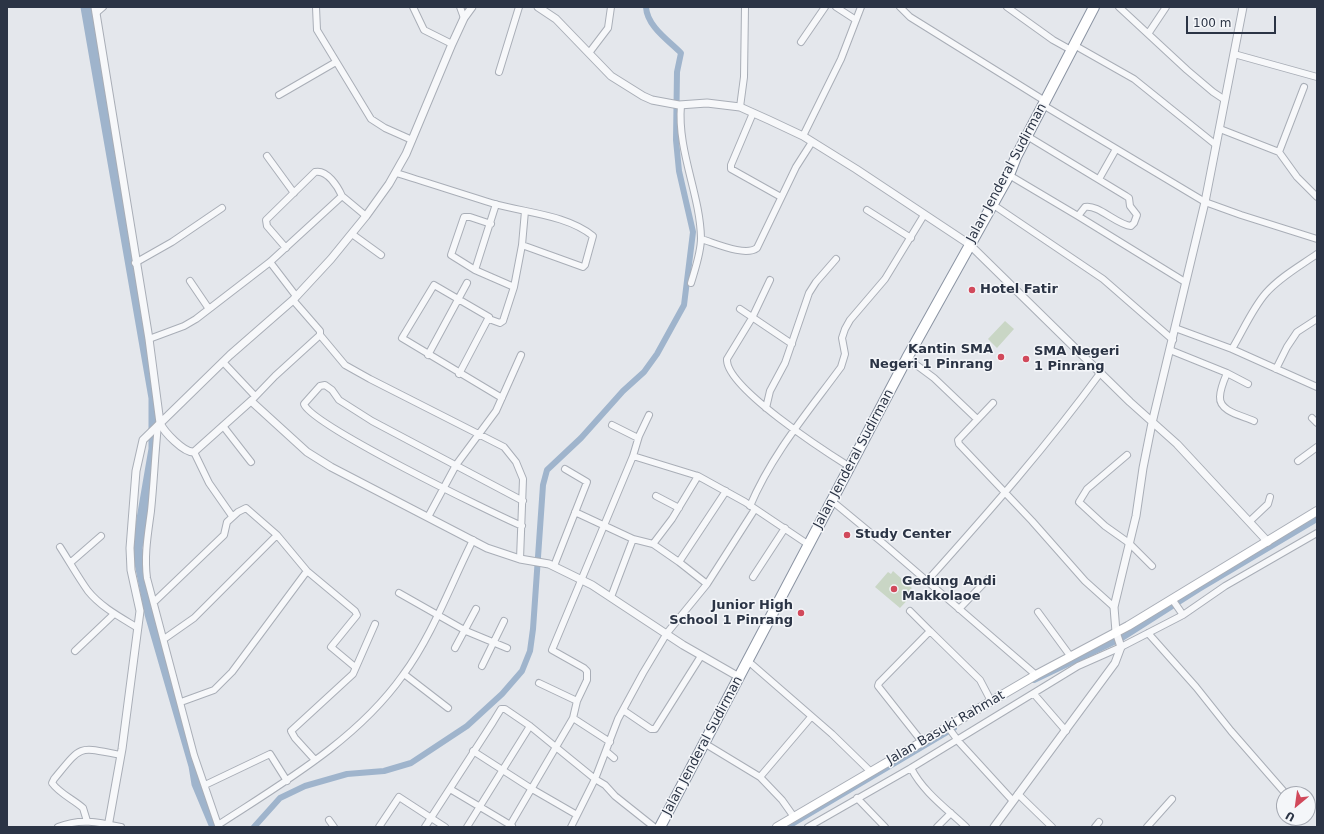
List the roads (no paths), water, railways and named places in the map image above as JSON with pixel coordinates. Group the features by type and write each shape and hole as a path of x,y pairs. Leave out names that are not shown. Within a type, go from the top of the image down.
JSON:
{"highway":[{"name":"Jalan Jenderal Sudirman","path":"660,827 907,358 969,244 1009,175 1027,136 1094,7"}],"main road":[{"name":"Jalan Basuki Rahmat","path":"776,827 949,729 991,701 1071,657 1117,634 1174,601 1317,511"}],"street":[{"path":"316,7 318,30 336,62 374,122 412,140"},
{"path":"413,7 424,30 452,44"},
{"path":"460,7 464,18"},
{"path":"109,823 121,755 140,611 131,570 130,535 136,471 143,440 157,425 187,399 223,362 294,298 352,234 366,216 396,173 412,140 452,44 464,18 472,7"},
{"path":"499,72 519,7"},
{"path":"538,7 556,20 611,76 630,89 652,100 680,110 707,103 740,107 803,136 856,169 969,244 1152,423 1176,444 1250,520 1268,542"},
{"path":"590,53 608,28 611,7"},
{"path":"740,107 744,77 745,7"},
{"path":"801,42 825,7"},
{"path":"836,7 856,20"},
{"path":"803,136 838,66 862,7"},
{"path":"900,7 910,18 1116,149 1205,202 1317,239"},
{"path":"1007,7 1053,40 1073,47 1134,79 1216,145"},
{"path":"1119,7 1213,92 1225,100"},
{"path":"1148,34 1166,7"},
{"path":"996,826 1115,663 1121,646 1117,634 1114,606 1136,516 1143,468 1152,423 1205,202 1243,7"},
{"path":"99,9 135,263 149,340 157,425 145,561 154,602 194,755 219,826 287,781 315,760 366,717 388,695 404,674 437,616 473,540"},
{"path":"1234,54 1317,77"},
{"path":"279,95 336,62"},
{"path":"1279,152 1304,87"},
{"path":"680,110 686,163 699,221 701,239 691,283"},
{"path":"753,113 731,165 731,169 782,198"},
{"path":"1220,129 1279,152 1297,177 1317,197"},
{"path":"1027,136 1129,198 1130,206 1137,215 1131,226 1121,224 1089,206 1085,207 1078,216"},
{"path":"701,239 741,251 751,252 755,250 796,167 812,142"},
{"path":"1099,179 1116,149"},
{"path":"267,156 294,193"},
{"path":"286,248 265,222 315,172 319,171 329,177 336,185 342,196 366,216"},
{"path":"396,173 496,204 576,225 593,236 585,265 583,267 522,245"},
{"path":"1009,175 1185,282"},
{"path":"149,340 188,324 209,309 270,262 342,196"},
{"path":"475,270 491,224 496,204"},
{"path":"992,204 1103,280 1173,340"},
{"path":"135,263 172,242 222,208"},
{"path":"867,210 910,238"},
{"path":"502,398 428,355 402,338 434,285 487,314 489,319 500,323 502,321 506,316 514,287 522,245 525,211"},
{"path":"571,827 595,779 623,710 637,682 667,634 707,584 753,508 765,474 795,429 841,368 845,354 842,338 850,320 885,279 924,215"},
{"path":"491,224 470,217 464,217 451,254 475,270 514,287"},
{"path":"352,234 381,255"},
{"path":"1232,349 1255,308 1266,293 1288,274 1317,254"},
{"path":"766,408 770,391 785,363 809,293 816,282 836,259"},
{"path":"270,262 294,298 320,331 320,335 345,365 504,447 511,454 523,479 522,560"},
{"path":"770,280 752,318 727,359 727,364 738,382 766,408 850,467"},
{"path":"190,281 209,309"},
{"path":"428,355 467,284"},
{"path":"740,309 792,344"},
{"path":"460,374 489,319"},
{"path":"1276,369 1297,332 1314,320 1317,327"},
{"path":"1175,328 1232,349 1317,387"},
{"path":"194,452 253,399 320,335"},
{"path":"1170,350 1227,373 1248,384"},
{"path":"428,517 456,465 496,411 521,355"},
{"path":"907,358 934,378 977,419"},
{"path":"223,362 253,399 306,452 428,517 494,550 522,560 554,566 581,579 701,656 739,677"},
{"path":"927,581 1006,493 1056,433 1101,372"},
{"path":"1227,373 1220,398 1221,403 1226,409 1254,421"},
{"path":"522,526 391,461 332,427 314,415 304,404 320,386 325,386 332,390 339,400 350,407 523,501"},
{"path":"993,403 958,440 1088,584 1114,606"},
{"path":"450,789 511,826 573,718 577,701 587,680 587,671 552,650 633,456 638,438 649,415"},
{"path":"157,425 190,452 194,452"},
{"path":"223,426 251,462"},
{"path":"612,426 638,438"},
{"path":"1298,461 1317,448"},
{"path":"194,452 209,483 232,516"},
{"path":"1127,455 1087,489 1079,500 1083,508 1129,543 1152,566"},
{"path":"633,456 698,476 726,491 809,545"},
{"path":"554,566 587,482 564,469"},
{"path":"653,544 679,508 698,476"},
{"path":"679,562 726,491"},
{"path":"656,496 679,508"},
{"path":"1250,520 1268,504 1270,497"},
{"path":"832,502 842,508 1036,676"},
{"path":"154,602 224,535 227,522 232,516 242,509 249,509 277,535 307,571 353,608 357,615 331,647 355,667"},
{"path":"575,512 633,539 653,544 707,584"},
{"path":"753,578 785,528"},
{"path":"808,827 911,768 1078,666 1148,633 1225,586 1317,533"},
{"path":"164,639 194,618 277,535"},
{"path":"70,563 101,536"},
{"path":"611,597 633,539"},
{"path":"60,547 88,591 114,614 138,628"},
{"path":"181,702 214,690 224,680 307,571"},
{"path":"959,609 988,579"},
{"path":"399,594 466,631 507,648"},
{"path":"1174,601 1181,613"},
{"path":"455,648 466,631 476,609"},
{"path":"910,611 980,680 991,701"},
{"path":"1038,612 1071,657"},
{"path":"76,651 114,614"},
{"path":"482,666 504,621"},
{"path":"315,760 295,738 291,731 350,677 375,624"},
{"path":"923,743 878,686 879,683 930,631"},
{"path":"1148,633 1196,687 1231,731 1279,786"},
{"path":"623,710 655,729 701,656"},
{"path":"748,661 871,772"},
{"path":"404,674 448,708"},
{"path":"539,683 577,701"},
{"path":"1034,694 1066,730"},
{"path":"425,827 501,710 509,710 654,827"},
{"path":"760,777 811,717"},
{"path":"573,718 610,742"},
{"path":"467,827 530,726"},
{"path":"949,729 1013,801"},
{"path":"704,743 760,777 782,800 794,817"},
{"path":"86,817 83,808 70,800 55,787 52,783 54,779 66,763 78,752 85,749 121,755"},
{"path":"473,751 532,789 577,815"},
{"path":"607,752 614,758"},
{"path":"205,785 270,754 287,781"},
{"path":"911,768 921,784 943,807 952,813 966,827"},
{"path":"1018,794 1045,824 1052,827"},
{"path":"379,827 399,798 445,827"},
{"path":"857,798 884,827"},
{"path":"1147,827 1172,799"},
{"path":"937,827 952,813"},
{"path":"58,827 86,817 121,827"},
{"path":"329,820 334,827"}],"waterway":[{"path":"86,7 154,398 154,449 137,548 150,614 194,766 197,784 215,827"},
{"path":"254,827 280,798 305,786 347,774 384,771 411,763 467,726 502,694 522,671 530,651 533,629 543,485 547,470 581,438 623,391 644,372 657,354 684,305 693,232 679,171 676,140 677,72 681,53 664,38 654,26 647,14 646,7"},
{"path":"1034,680 1122,638 1199,589 1317,519"},
{"path":"787,827 954,728"}],"place":[{"name":"Hotel Fatir","path":"972,290"},
{"name":"Kantin SMA Negeri 1 Pinrang","path":"1001,357"},
{"name":"SMA Negeri 1 Pinrang","path":"1026,359"},
{"name":"Study Center","path":"847,535"},
{"name":"Gedung Andi Makkolaoe","path":"894,589"},
{"name":"Junior High School 1 Pinrang","path":"801,613"}]}
